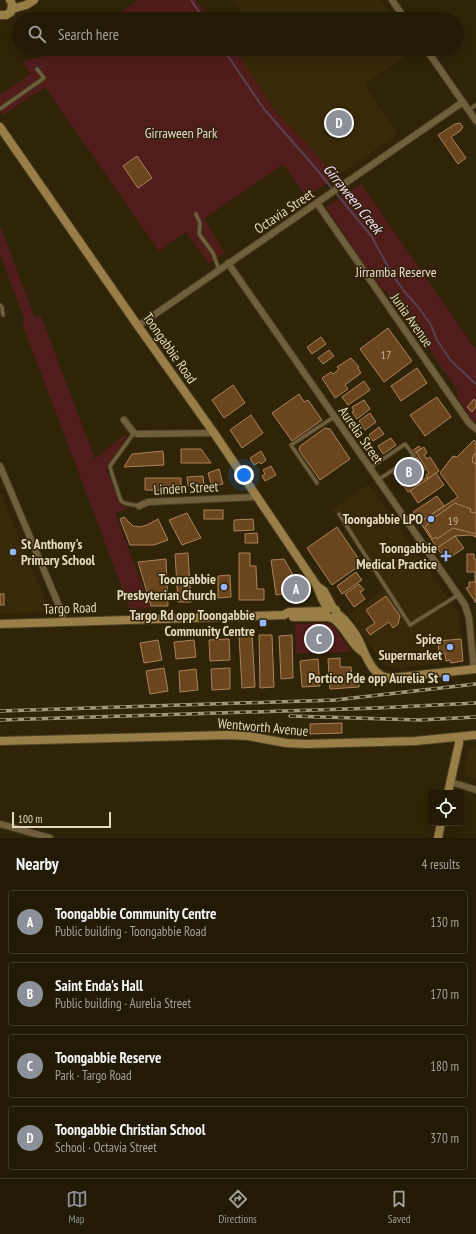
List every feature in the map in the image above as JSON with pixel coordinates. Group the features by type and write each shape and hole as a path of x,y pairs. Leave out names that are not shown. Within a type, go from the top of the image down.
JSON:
{"main road":[{"path":"10,0 12,9"},
{"path":"0,15 6,15 12,9 26,5 34,0"},
{"name":"Toongabbie Road","path":"0,126 214,433 317,586 324,592 331,613 345,630 356,648 364,653 380,675 391,678 475,670"},
{"name":"Targo Road","path":"0,624 284,615 289,612 331,613"},
{"name":"Wentworth Avenue","path":"0,741 229,734 286,743 311,744 415,741 476,735"},
{"path":"449,790 460,743 459,737"},
{"path":"438,838 440,826"}],"street":[{"path":"392,0 400,12"},
{"path":"431,56 476,121"},
{"name":"Octavia Street","path":"138,326 463,102"},
{"name":"Junia Avenue","path":"316,203 469,423 476,428"},
{"name":"Aurelia Street","path":"228,263 465,605 468,613 475,670"},
{"path":"124,420 134,433 214,433"},
{"path":"0,466 3,481 62,613 63,622"},
{"name":"Linden Street","path":"139,506 148,502 258,497"},
{"path":"451,782 476,790"},
{"path":"0,824 50,838"}],"lane":[{"path":"0,109 44,78 37,69"},
{"path":"469,110 476,105"},
{"path":"196,214 200,223 199,234 213,253 218,270"},
{"path":"0,305 2,307 3,316"},
{"path":"317,482 291,445 334,416"},
{"path":"134,433 112,463 110,469 121,500 124,503 139,506"},
{"path":"370,468 405,444 414,456 378,480"},
{"path":"339,514 410,625 458,595"}],"shaded area":[{"path":"234,0 379,0 388,12 242,12"},
{"path":"240,56 405,56 364,84 398,134 336,177 276,112"},
{"path":"369,484 458,613 463,661 394,668 386,666 382,663 349,614 383,590 364,561 365,560 353,540 332,510"},
{"name":"St Anthony's Primary School","path":"0,492 50,612 0,614"},
{"path":"476,744 476,779 466,776 464,772 469,748"}],"green space":[{"path":"139,0 195,0 205,12 121,12"},
{"name":"Girraween Park","path":"45,56 240,56 276,112 336,177 306,197 283,164 204,219 225,253 209,264 186,232 159,251 45,87 3,115 0,110 0,95 31,74 22,62"},
{"name":"Jirramba Reserve","path":"361,184 476,350 476,423 472,420 458,398 457,389 391,295 380,287 326,207"},
{"path":"0,225 35,318 41,316 95,459 125,435 127,437 109,463 107,471 121,505 127,507 127,509 115,513 151,608 130,609 22,323 25,321 0,254"},
{"path":"328,623 333,625 351,652 296,653 295,624"}],"building":[{"path":"460,123 463,127 451,137 466,158 458,164 438,135 455,124"},
{"path":"137,156 152,178 138,188 123,166"},
{"path":"388,328 412,361 384,382 360,349"},
{"path":"321,337 326,344 312,354 307,347"},
{"path":"329,350 334,356 323,364 318,358"},
{"path":"351,358 359,367 358,368 361,373 345,385 348,389 335,398 322,378 331,372 333,374 339,369 337,367"},
{"path":"417,368 427,383 401,401 391,386"},
{"path":"364,381 370,390 348,405 342,397"},
{"path":"233,385 245,403 224,418 212,400"},
{"path":"299,394 304,402 308,400 322,420 292,441 272,413"},
{"path":"437,397 451,417 425,436 410,415"},
{"path":"474,399 476,401 476,407 472,412 467,407"},
{"path":"364,400 370,409 357,419 352,412 354,411 352,407"},
{"path":"370,413 376,422 365,430 359,421"},
{"path":"251,415 263,433 242,448 230,430"},
{"path":"379,427 384,434 373,441 369,435"},
{"path":"325,428 330,429 350,459 320,480 299,450 300,446"},
{"path":"391,438 396,445 383,454 378,446"},
{"path":"474,440 476,442 476,537 471,535 455,536 437,548 420,522 458,497 440,473 453,456 457,457"},
{"path":"419,446 421,449 414,454 412,451"},
{"path":"424,447 427,453 424,455 427,459 430,457 439,471 428,479 426,475 429,473 416,452"},
{"path":"181,449 201,449 211,463 181,463"},
{"path":"163,451 164,465 124,467 132,454"},
{"path":"261,451 266,460 261,464 260,462 254,465 250,458"},
{"path":"474,454 476,454 476,464 472,462"},
{"path":"417,457 425,470 402,486 393,473"},
{"path":"271,466 276,475 265,481 262,476 265,474 263,470"},
{"path":"219,469 223,484 212,487 208,473"},
{"path":"436,473 444,485 418,503 410,491"},
{"path":"203,476 204,485 188,486 187,477"},
{"path":"427,477 428,479 408,492 403,485 412,479 415,484"},
{"path":"145,478 181,478 181,491 145,490"},
{"path":"437,496 444,506 420,522 413,512"},
{"path":"455,503 471,509 470,512 476,513 476,534 453,528 437,539 436,537 433,539 425,527 434,518"},
{"path":"204,510 223,510 223,519 204,519"},
{"path":"187,513 201,538 182,545 169,520"},
{"path":"124,517 133,526 140,527 158,519 168,540 154,545 130,545 120,519"},
{"path":"253,519 254,530 234,531 234,520"},
{"path":"337,527 362,564 332,585 307,548"},
{"path":"257,533 258,543 245,543 245,534"},
{"path":"455,536 464,548 446,560 437,548"},
{"path":"188,553 191,602 178,602 175,554"},
{"path":"239,553 250,553 250,566 256,566 257,589 264,589 264,600 239,600"},
{"path":"467,554 474,554 474,559 476,559 476,603 466,588 469,587 469,582 475,582 475,572 467,572"},
{"path":"166,559 168,606 151,606 138,562"},
{"path":"284,559 292,573 295,592 276,595 271,560"},
{"path":"356,572 362,580 342,594 337,586"},
{"name":"Toongabbie Presbyterian Church","path":"230,575 231,597 218,598 218,576"},
{"path":"359,584 364,590 360,592 365,599 354,607 345,594"},
{"path":"0,594 4,594 4,605 0,605"},
{"path":"386,596 400,616 398,624 393,628 389,622 370,635 366,629 375,623 366,610"},
{"path":"252,635 255,687 242,688 239,636"},
{"path":"259,635 272,635 274,687 260,688"},
{"path":"292,635 293,678 281,679 279,636"},
{"path":"229,639 230,660 210,661 209,640"},
{"name":"Spice Supermarket","path":"461,639 463,661 451,663 450,660 446,661 445,653 439,654 438,641"},
{"path":"158,640 162,660 144,663 140,643"},
{"path":"194,640 196,657 176,659 174,642"},
{"path":"340,658 340,667 351,667 352,676 359,676 359,687 330,689 328,659"},
{"path":"318,659 320,686 302,687 300,661"},
{"path":"164,668 168,691 150,694 146,671"},
{"path":"230,668 230,689 212,690 211,669"},
{"path":"196,669 198,690 180,692 179,671"},
{"path":"342,723 342,733 310,734 310,724"}],"waterway":[{"name":"Girraween Creek","path":"191,0 199,12"},
{"name":"Girraween Creek","path":"228,56 264,109 312,164 372,237 392,274 431,325 437,340 451,361 476,384"}],"railway":[{"path":"0,711 335,700 476,684"},
{"path":"0,720 377,708 476,703"},
{"path":"290,716 420,720 476,717"}],"place":[{"name":"Toongabbie Christian School","path":"339,123"},
{"name":"Saint Enda's Hall","path":"409,472"},
{"name":"Toongabbie LPO","path":"431,519"},
{"name":"St Anthony's Primary School","path":"13,552"},
{"name":"Toongabbie Medical Practice","path":"446,556"},
{"name":"Toongabbie Presbyterian Church","path":"224,587"},
{"name":"Toongabbie Community Centre","path":"296,589"},
{"name":"Targo Rd opp Toongabbie Community Centre","path":"263,623"},
{"name":"Toongabbie Reserve","path":"319,639"},
{"name":"Spice Supermarket","path":"450,647"},
{"name":"Portico Pde opp Aurelia St","path":"446,678"}]}
